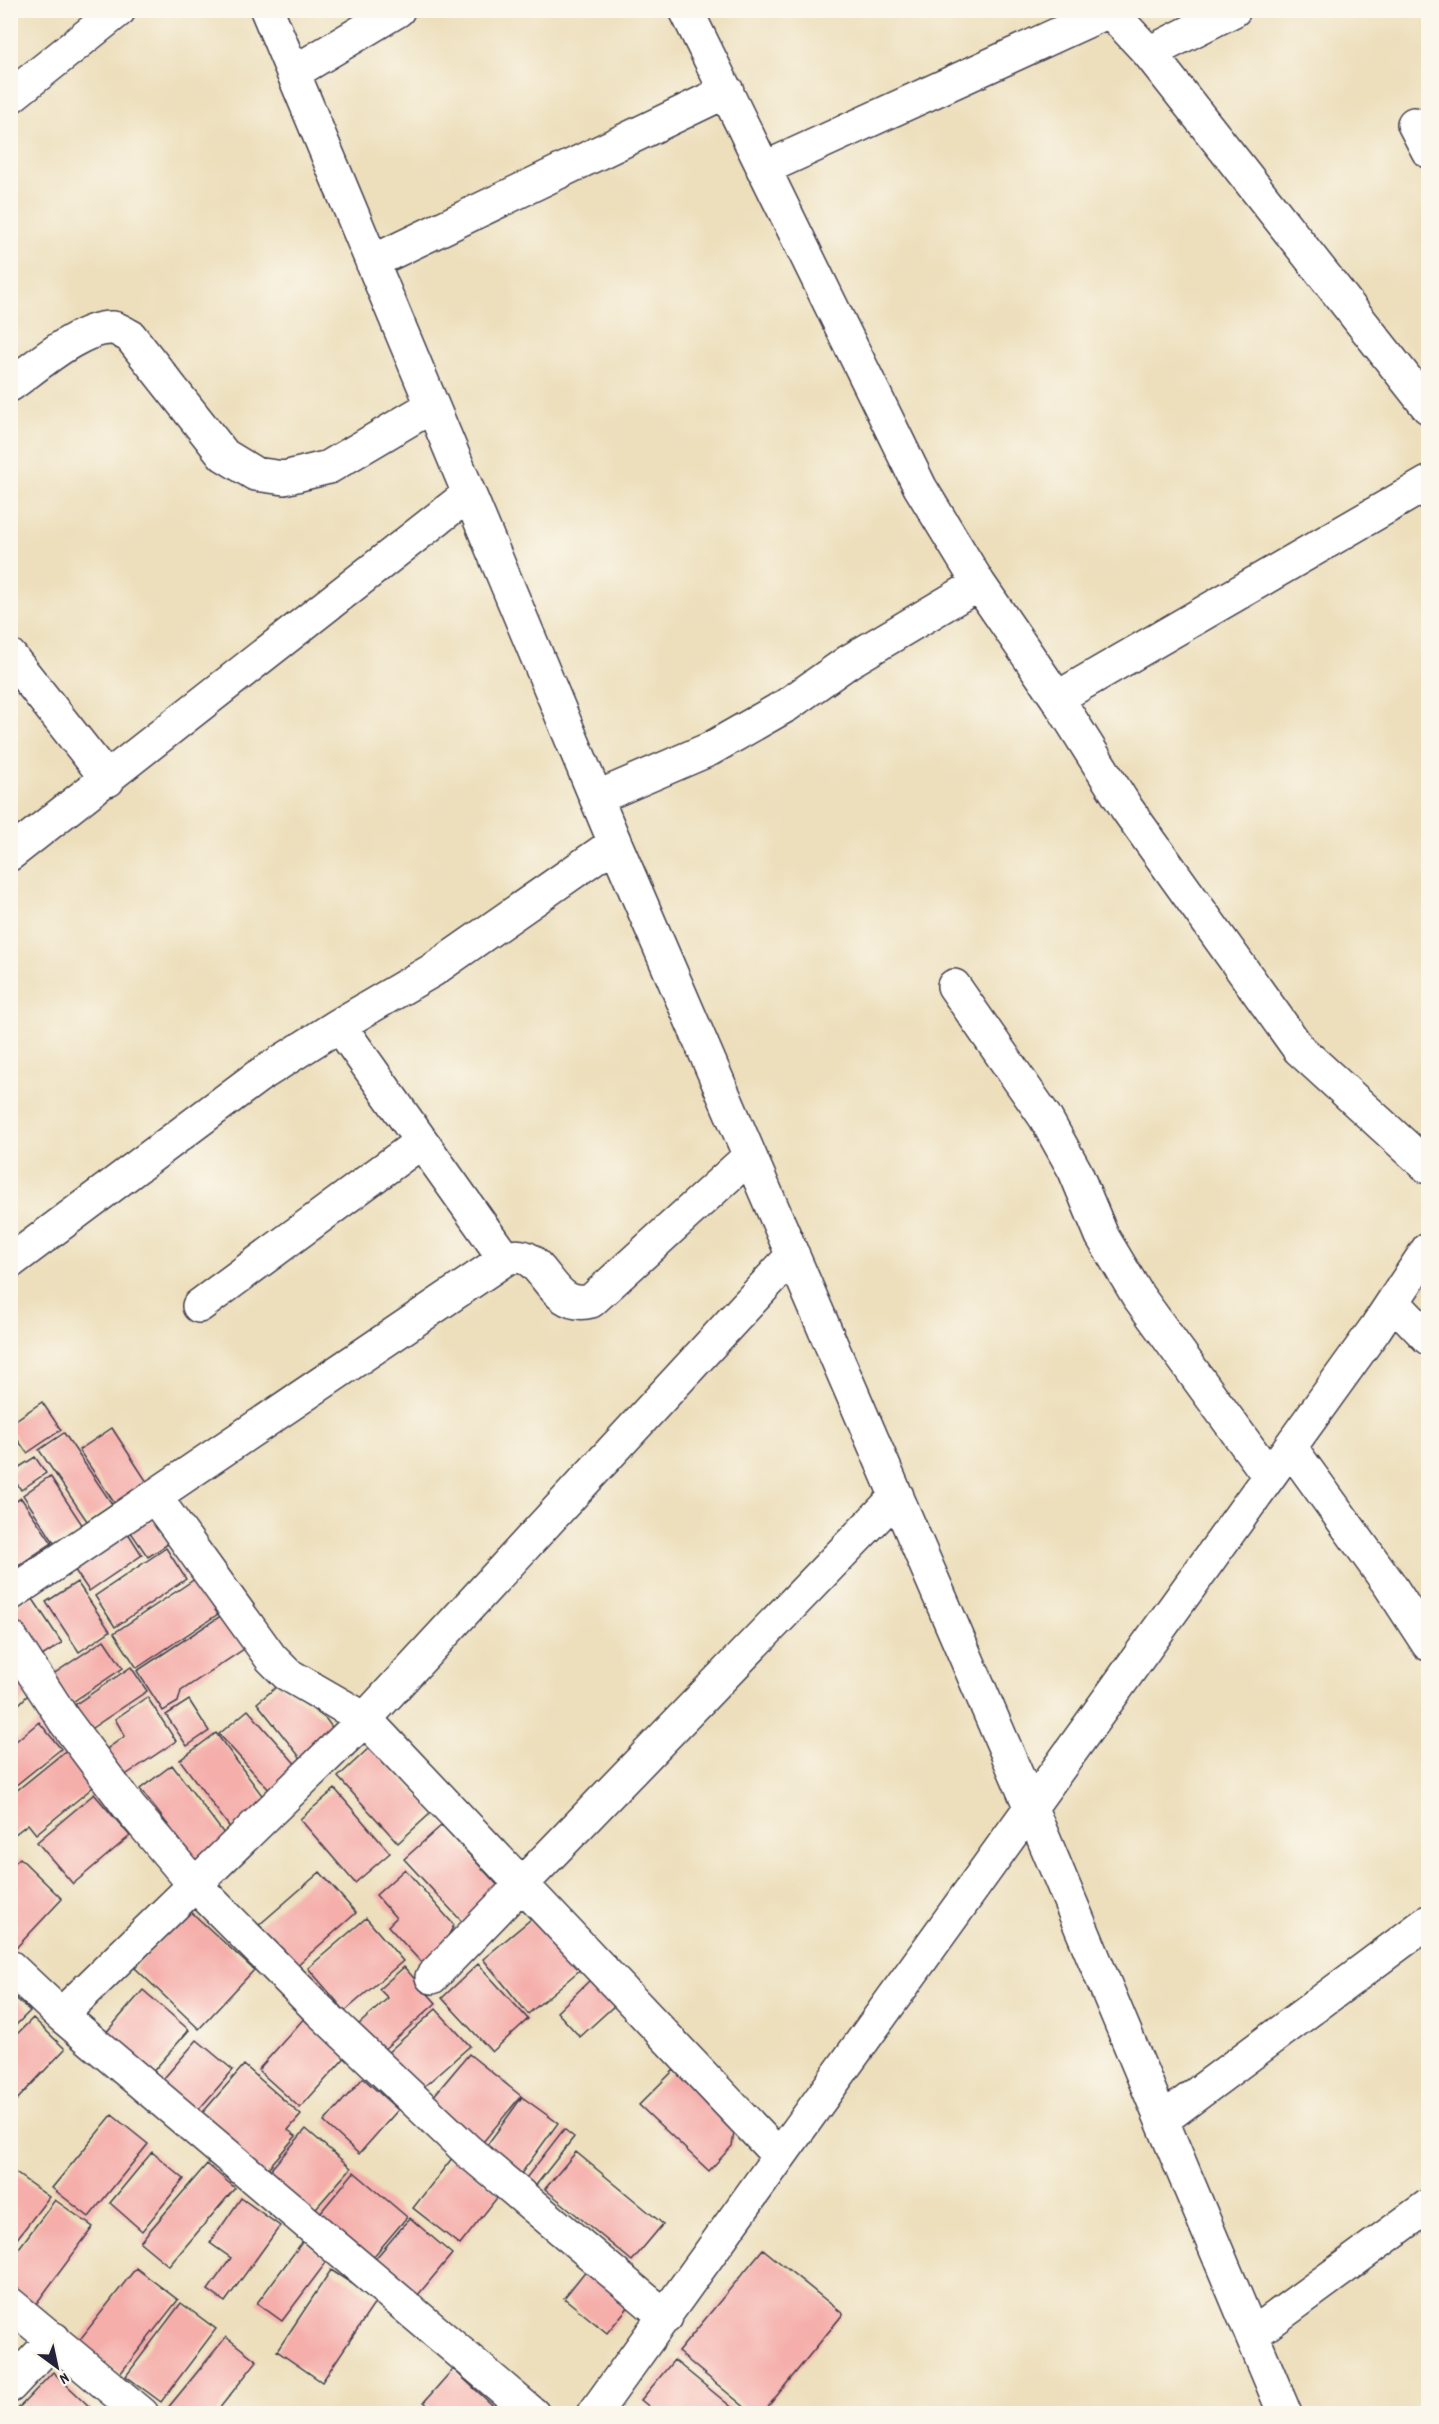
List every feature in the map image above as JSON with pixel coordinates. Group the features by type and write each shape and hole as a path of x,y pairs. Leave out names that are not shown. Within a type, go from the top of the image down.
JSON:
{"street":[{"path":"10,97 119,10"},
{"path":"267,10 615,843 1030,1806 1162,2120 1252,2335 1275,2409"},
{"path":"293,73 398,10"},
{"path":"686,10 920,487 980,584 1057,698 1126,809 1299,1049 1428,1167"},
{"path":"1149,53 1234,10"},
{"path":"763,169 1109,11 1149,53 1428,407"},
{"path":"372,262 727,91"},
{"path":"10,385 76,339 94,331 114,328 130,336 224,455 255,474 284,478 329,467 432,406"},
{"path":"1057,698 1428,483"},
{"path":"10,854 108,780 469,494"},
{"path":"596,798 710,748 787,705 848,662 980,584"},
{"path":"10,656 108,780"},
{"path":"10,1262 257,1077 339,1025 434,970 615,843"},
{"path":"954,986 1045,1117 1075,1171 1102,1236 1138,1296 1269,1476"},
{"path":"339,1025 505,1259"},
{"path":"200,1306 422,1142"},
{"path":"10,1594 505,1259 515,1255 525,1257 566,1300 579,1304 591,1301 750,1156"},
{"path":"594,2414 1394,1303 1428,1249"},
{"path":"62,2015 365,1719 793,1255"},
{"path":"1394,1303 1428,1338"},
{"path":"1290,1447 1389,1584 1428,1644"},
{"path":"432,1977 897,1496"},
{"path":"155,1497 271,1659 287,1674 365,1719 523,1883 779,2156"},
{"path":"10,1637 64,1720 129,1807 194,1884 320,2011 468,2151 666,2317"},
{"path":"1162,2120 1428,1922"},
{"path":"10,1967 62,2015 533,2414"},
{"path":"1252,2335 1428,2206"},
{"path":"10,2304 142,2414"},
{"path":"10,2386 54,2339"}],"building":[{"path":"42,1402 61,1430 27,1453 10,1429 10,1424"},
{"path":"112,1428 147,1482 115,1504 79,1450"},
{"path":"64,1433 112,1504 87,1521 39,1450"},
{"path":"35,1457 46,1473 21,1490 10,1473"},
{"path":"50,1476 83,1526 55,1544 23,1495"},
{"path":"21,1498 52,1543 10,1571 10,1505"},
{"path":"150,1517 168,1544 148,1557 130,1531"},
{"path":"126,1530 142,1555 89,1591 72,1566"},
{"path":"166,1548 186,1579 115,1627 95,1596"},
{"path":"195,1579 218,1614 137,1668 114,1633"},
{"path":"77,1582 110,1631 79,1652 46,1602"},
{"path":"31,1596 62,1643 33,1662 10,1627 10,1609"},
{"path":"225,1613 247,1647 181,1691 178,1702 163,1711 137,1671"},
{"path":"104,1640 123,1668 71,1703 52,1675"},
{"path":"131,1667 147,1691 89,1730 73,1706"},
{"path":"15,1670 35,1688 10,1713 10,1674"},
{"path":"279,1685 326,1719 337,1734 303,1761 257,1703"},
{"path":"147,1697 176,1741 118,1780 101,1753 125,1736 115,1719"},
{"path":"189,1700 209,1731 187,1746 166,1715"},
{"path":"248,1710 298,1767 271,1792 219,1734"},
{"path":"39,1722 61,1749 10,1790 10,1746"},
{"path":"216,1733 267,1802 231,1829 180,1760"},
{"path":"371,1746 432,1812 398,1843 338,1777"},
{"path":"68,1749 97,1784 36,1834 28,1824 10,1838 10,1796"},
{"path":"172,1765 228,1839 197,1862 140,1789"},
{"path":"335,1789 390,1853 355,1883 300,1819"},
{"path":"94,1794 130,1836 73,1884 37,1842"},
{"path":"442,1825 502,1890 465,1925 404,1859"},
{"path":"20,1858 62,1899 15,1949 10,1945 10,1867"},
{"path":"405,1869 454,1925 429,1971 388,1926 396,1918 376,1895"},
{"path":"320,1872 356,1913 295,1967 259,1925"},
{"path":"189,1910 254,1970 199,2029 135,1968"},
{"path":"536,1915 581,1969 528,2014 483,1959"},
{"path":"366,1918 403,1961 345,2011 308,1968"},
{"path":"478,1964 528,2019 492,2052 442,1998"},
{"path":"404,1967 436,2003 382,2051 358,2025 388,1998 379,1989"},
{"path":"591,1979 615,2005 580,2037 557,2012"},
{"path":"143,1990 189,2030 150,2075 104,2035"},
{"path":"10,1993 30,2011 10,2031"},
{"path":"436,2009 470,2046 418,2092 385,2055"},
{"path":"307,2015 349,2053 300,2108 258,2070"},
{"path":"33,2018 65,2049 10,2107 10,2041"},
{"path":"197,2040 233,2070 194,2115 159,2084"},
{"path":"469,2054 521,2096 479,2147 427,2104"},
{"path":"244,2065 301,2115 288,2130 296,2136 263,2174 198,2118"},
{"path":"674,2070 733,2126 732,2146 709,2171 639,2105"},
{"path":"363,2078 398,2110 359,2154 324,2122"},
{"path":"522,2097 558,2123 518,2178 482,2152"},
{"path":"112,2115 148,2144 89,2217 52,2188"},
{"path":"306,2129 351,2168 310,2215 265,2176"},
{"path":"564,2129 574,2137 533,2189 523,2182"},
{"path":"152,2152 184,2179 142,2231 110,2203"},
{"path":"576,2152 663,2224 632,2261 545,2189"},
{"path":"453,2157 500,2194 460,2245 413,2208"},
{"path":"207,2164 235,2188 169,2266 140,2242"},
{"path":"10,2169 49,2197 10,2248"},
{"path":"354,2172 407,2217 368,2263 315,2219"},
{"path":"241,2198 280,2226 225,2302 208,2290 231,2258 210,2243"},
{"path":"55,2200 93,2227 36,2304 10,2286 10,2260"},
{"path":"410,2218 452,2254 413,2301 370,2265"},
{"path":"303,2241 328,2260 282,2321 257,2303"},
{"path":"763,2249 843,2314 762,2414 753,2414 678,2352"},
{"path":"136,2268 178,2300 120,2374 78,2342"},
{"path":"587,2269 630,2305 607,2333 564,2298"},
{"path":"331,2270 377,2300 322,2382 277,2351"},
{"path":"181,2303 216,2329 161,2402 126,2376"},
{"path":"226,2337 257,2361 215,2414 173,2414 167,2409"},
{"path":"674,2360 740,2414 658,2414 641,2400"},
{"path":"453,2369 502,2414 437,2414 424,2402"},
{"path":"53,2372 92,2409 88,2414 13,2414"}]}
